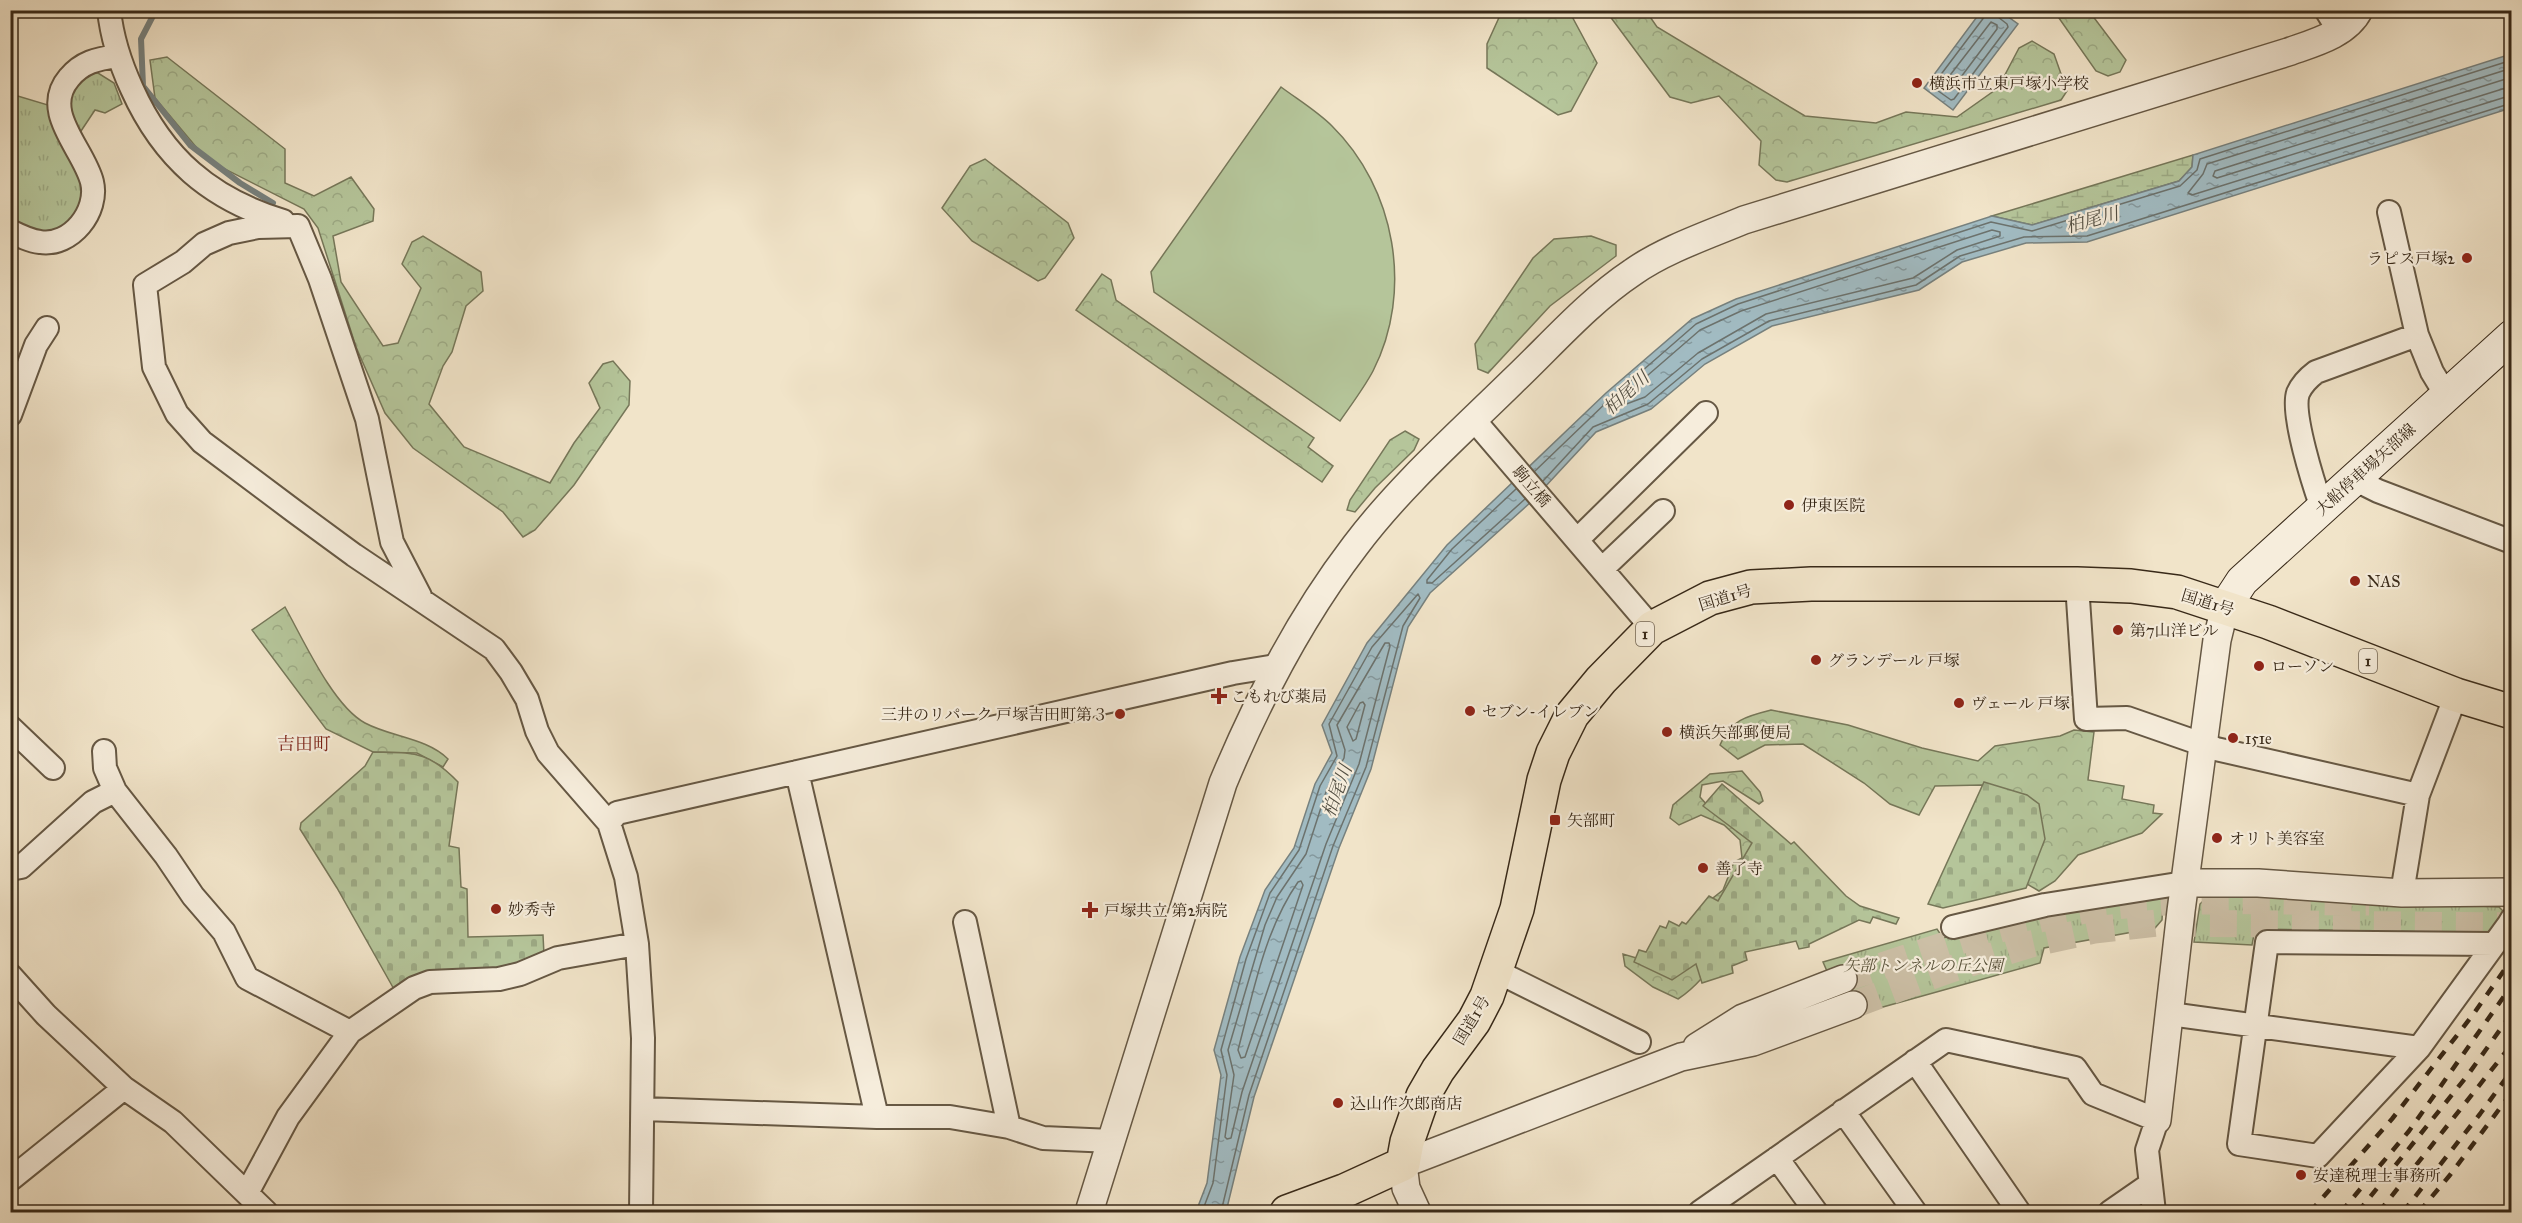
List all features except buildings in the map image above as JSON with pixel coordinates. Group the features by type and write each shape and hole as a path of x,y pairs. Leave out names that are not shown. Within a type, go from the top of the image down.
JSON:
{"highway":[{"name":"国道1号","path":"1403,1164 1407,1142 1423,1096 1438,1070 1474,1022 1487,996 1517,909 1544,780 1553,753 1572,715 1601,680 1652,628 1710,598 1751,587 1921,583 2077,584 2132,586 2177,592 2225,607 2456,695 2511,712"},
{"path":"1287,1212 1344,1191 1403,1164"}],"main road":[{"name":"大船停車場矢部線","path":"2225,607 2242,581 2511,336"}],"street":[{"path":"109,10 117,56 154,133 198,180 259,214 298,226"},
{"path":"1089,1212 1143,1033 1223,783 1249,720 1276,666 1310,610 1356,545 1405,488 1482,430 1593,303 1634,271 1691,242 1743,220 2319,41 2332,21 2355,18 2359,10"},
{"path":"10,231 41,243 58,241 73,233 86,218 93,200 92,182 62,121 58,102 63,84 76,68 94,59 117,56"},
{"path":"2389,212 2417,335 2432,372 2446,395"},
{"path":"298,226 320,279 368,418 392,542 422,600"},
{"path":"298,226 258,227 229,233 204,244 183,262 145,285 154,367 177,414 202,442 354,555 494,649 512,672 527,699 537,731 548,753 609,823 626,876 637,944 643,1038 641,1212"},
{"path":"10,415 17,377 47,328"},
{"path":"2322,508 2313,483 2296,408 2298,394 2305,381 2316,372 2417,335"},
{"path":"1575,536 1706,413"},
{"name":"駒立橋","path":"1482,430 1652,628"},
{"path":"2354,479 2378,491 2511,542"},
{"path":"1602,569 1663,511"},
{"path":"2077,584 2086,719 2127,718 2203,744 2418,795"},
{"path":"2154,1212 2147,1150 2157,1120 2184,883 2217,640 2225,607"},
{"path":"609,823 617,813 1233,673 1276,666"},
{"path":"2402,893 2418,795 2456,695"},
{"path":"10,727 53,768"},
{"path":"104,752 105,768 115,791 166,856 193,896 224,932 247,978 350,1032"},
{"path":"797,772 877,1118"},
{"path":"10,869 21,867 93,802 115,791"},
{"path":"1953,927 2045,905 2184,883 2258,883 2402,893 2508,894 2511,892"},
{"path":"2494,944 2267,942 2239,1144 2318,1156 2419,1048 2494,944 2511,919"},
{"path":"964,922 1009,1127"},
{"path":"247,1193 288,1117 350,1032 414,988 430,982 499,979 520,974 558,958 637,944"},
{"path":"1496,971 1639,1042"},
{"path":"10,975 46,1015 124,1088 172,1122 266,1212"},
{"path":"1681,1057 1743,1018 1844,979"},
{"path":"1417,1212 1407,1188 1403,1164 1681,1057 1753,1042 1853,1005"},
{"path":"2170,1014 2419,1048"},
{"path":"1707,1210 1843,1111 1946,1040 2075,1068 2093,1094 2157,1120"},
{"path":"1915,1061 2019,1212"},
{"path":"10,1179 124,1088"},
{"path":"642,1109 877,1118 950,1118 1009,1127 1043,1138 1112,1141"},
{"path":"1843,1111 1915,1212"},
{"path":"1777,1158 1816,1212"},
{"path":"2110,1212 2150,1185"}],"green space":[{"path":"1502,11 1569,11 1597,63 1571,111 1558,115 1487,68 1487,44"},
{"path":"1606,11 1646,11 1657,27 1805,116 1876,123 1906,112 1957,117 1998,88 2019,48 2032,41 2054,54 2067,91 2061,100 1787,182 1776,180 1759,165 1761,141 1719,96 1691,103 1670,97"},
{"path":"2054,11 2089,11 2126,60 2120,72 2108,76 2096,71"},
{"path":"167,57 285,149 285,183 314,196 351,177 374,209 373,221 333,236 341,282 383,346 398,343 421,288 402,264 412,242 423,236 481,272 483,291 466,306 452,352 443,366 429,404 464,447 550,483 574,443 600,408 589,383 603,364 613,361 630,381 629,405 574,485 535,530 523,537 503,512 413,448 385,413 356,347 318,228 304,209 207,160 155,98 150,60"},
{"path":"87,73 98,73 114,83 122,104 105,113 95,110 79,134 69,118 71,87"},
{"path":"1281,87 1332,126 1354,151 1371,179 1392,242 1395,275 1393,308 1386,340 1373,371 1340,421 1154,292 1151,272"},
{"path":"11,94 48,105 80,182 83,193 81,207 72,219 55,231 42,232 11,222"},
{"path":"2193,155 2192,167 2179,181 2032,225 1992,216"},
{"path":"985,159 1068,223 1074,238 1045,278 1038,281 972,241 942,208 970,166"},
{"path":"1591,236 1616,245 1616,256 1550,306 1488,373 1478,369 1475,344 1533,258 1554,239"},
{"path":"1102,274 1111,280 1116,300 1314,438 1308,447 1333,466 1322,482 1076,310"},
{"path":"1405,431 1419,439 1414,450 1375,488 1355,512 1347,510 1350,500 1390,440"},
{"path":"285,607 330,687 353,714 375,728 430,746 448,759 443,767 417,753 373,752 326,729 252,630"},
{"path":"1771,710 1848,725 1922,748 1978,761 1995,746 2060,736 2074,730 2094,732 2088,780 2124,786 2122,799 2154,805 2153,813 2162,814 2142,833 2078,855 2055,881 2039,891 2027,884 2001,788 1982,785 1935,786 1919,815 1890,804 1864,783 1803,744 1765,745 1738,759 1720,745 1729,730 1740,720"},
{"path":"373,752 419,755 437,764 458,782 449,846 459,848 461,887 467,889 468,937 543,935 544,955 510,968 395,991 337,888 300,829 301,823 365,766"},
{"path":"1742,771 1760,792 1763,801 1759,804 1723,781 1702,785 1700,797 1708,806 1730,813 1766,855 1741,914 1720,953 1708,971 1678,999 1653,987 1625,966 1623,954 1677,970 1704,905 1723,890 1734,862 1742,858 1740,840 1724,825 1701,815 1679,825 1670,818 1673,805 1710,774"},
{"path":"1984,782 2027,795 2039,804 2045,839 2026,888 1943,908 1928,904"},
{"path":"1722,784 1791,844 1794,842 1846,896 1860,906 1899,918 1896,924 1873,917 1870,923 1859,920 1809,944 1809,947 1799,949 1796,941 1745,952 1747,960 1732,966 1733,973 1702,983 1696,964 1672,980 1634,962 1639,950 1646,952 1660,926 1666,928 1669,921 1679,926 1682,922 1686,924 1709,896 1718,901 1752,843 1703,806"},
{"path":"2211,893 2499,907 2503,911 2490,933 2255,929 2252,945 2194,942 2200,904"},
{"name":"矢部トンネルの丘公園","path":"2156,894 2163,900 2162,920 2155,928 2044,948 2040,963 1847,1017 1823,962 1937,929 1943,938 2043,914"}],"water":[{"path":"1982,10 2000,11 2018,24 1953,110 1924,88"},
{"name":"柏尾川","path":"2511,54 2511,108 2087,242 2026,243 1962,262 1919,290 1772,326 1705,364 1651,409 1596,432 1531,502 1430,593 1408,627 1371,769 1339,848 1254,1097 1226,1212 1179,1212 1197,1209 1207,1183 1221,1075 1214,1050 1240,957 1265,890 1294,848 1315,784 1332,753 1322,725 1367,643 1447,545 1606,393 1692,319 1736,299 1992,216 2032,225 2179,181 2192,167 2193,155"}],"waterway":[{"path":"156,10 141,39 143,86 190,145 240,183 273,203"}],"tunnel":[{"path":"1843,979 1997,930 2092,909 2195,901 2369,902"},
{"path":"1853,1005 1948,970 2031,944 2094,930 2157,923 2512,926"}],"railway":[{"path":"2310,1212 2392,1119 2472,1016 2512,959"},
{"path":"2341,1212 2409,1131 2512,985"},
{"path":"2358,1212 2467,1076 2512,1013"},
{"path":"2379,1212 2512,1044"},
{"path":"2403,1212 2512,1070"},
{"path":"2419,1212 2450,1175 2512,1092"}],"place":[{"name":"横浜市立東戸塚小学校","path":"1917,83"},
{"name":"ラピス戸塚2","path":"2467,258"},
{"name":"伊東医院","path":"1789,505"},
{"name":"NAS","path":"2355,581"},
{"name":"第7山洋ビル","path":"2118,630"},
{"name":"グランデール 戸塚","path":"1816,660"},
{"name":"ローソン","path":"2259,666"},
{"name":"こもれび薬局","path":"1219,696"},
{"name":"ヴェール 戸塚","path":"1959,703"},
{"name":"セブン-イレブン","path":"1470,711"},
{"name":"三井のリパーク 戸塚吉田町第３","path":"1120,714"},
{"name":"横浜矢部郵便局","path":"1667,732"},
{"name":"151e","path":"2233,738"},
{"name":"矢部町","path":"1555,820"},
{"name":"オリト美容室","path":"2217,838"},
{"name":"善了寺","path":"1703,868"},
{"name":"妙秀寺","path":"496,909"},
{"name":"戸塚共立 第2病院","path":"1090,910"},
{"name":"込山作次郎商店","path":"1338,1103"},
{"name":"安達税理士事務所","path":"2301,1175"}],"district":[{"name":"吉田町","path":"304,744"}]}
